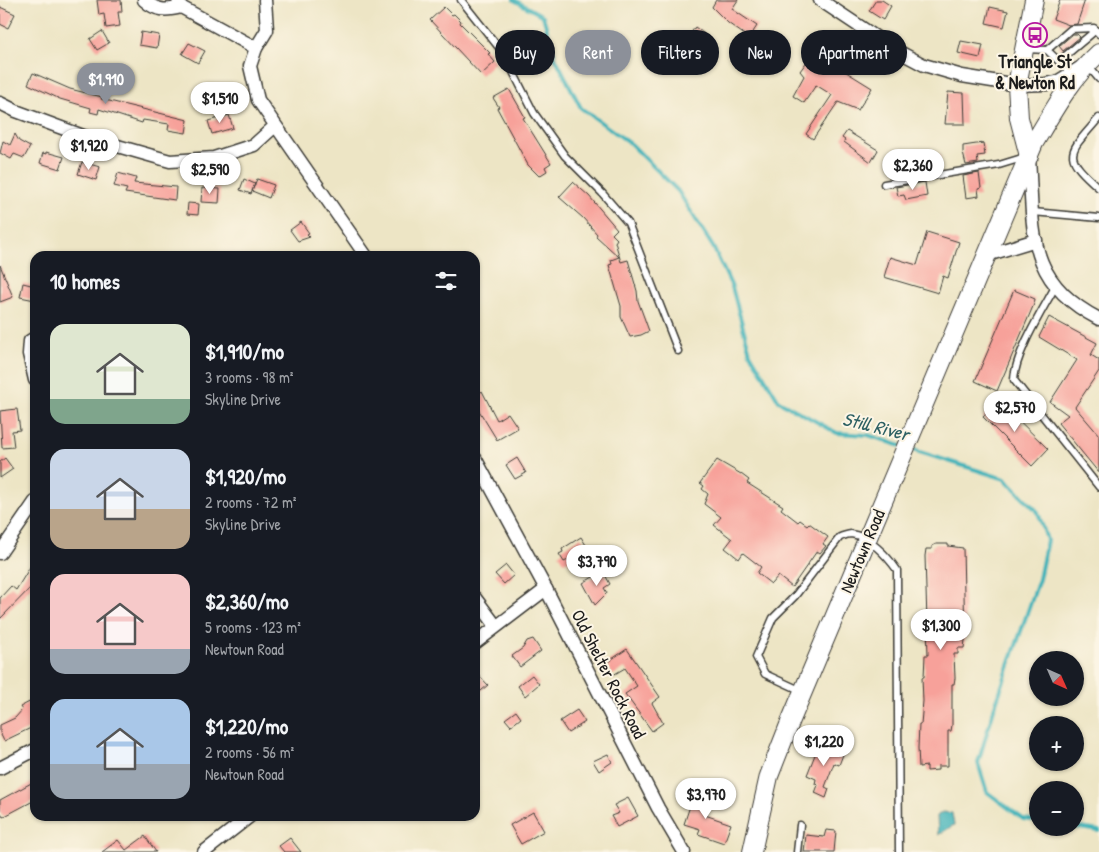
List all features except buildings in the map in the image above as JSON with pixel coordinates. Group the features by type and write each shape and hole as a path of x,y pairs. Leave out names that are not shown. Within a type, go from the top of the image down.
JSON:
{"main road":[{"path":"1029,156 1019,118 1017,85 1034,0"},
{"name":"Newtown Road","path":"752,852 769,776 803,691 1029,156 1059,100 1093,58"}],"street":[{"path":"144,0 151,7 165,11 179,4 256,48"},
{"path":"265,0 267,30 256,48 250,66 258,100 362,251"},
{"path":"820,0 892,48 924,65 962,76 1017,85 1057,82 1093,58"},
{"path":"0,102 16,111 86,137 170,161 214,158 254,145 275,126"},
{"path":"1029,156 1039,259 1055,287 1065,298 1099,319"},
{"path":"987,255 1036,240"},
{"path":"30,342 30,358"},
{"name":"Old Shelter Rock Road","path":"480,467 546,589 653,800 684,852"},
{"path":"0,553 5,538 30,508"},
{"path":"480,638 546,589"},
{"path":"480,605 496,626"},
{"path":"0,768 30,753"},
{"path":"204,852 244,821"}],"lane":[{"path":"460,0 504,54 534,113 565,156 602,193 628,224 678,351"},
{"path":"1047,50 1071,29 1094,28 1097,32 1059,61"},
{"path":"1024,49 1047,50 1071,73"},
{"path":"1093,58 1099,79"},
{"path":"1099,118 1073,149 1072,157 1078,169 1099,188"},
{"path":"884,184 999,165 1029,156"},
{"path":"1033,212 1099,218"},
{"path":"1055,287 1014,371 1014,380 1099,487"},
{"path":"803,691 765,674 756,657 773,618 795,596 840,537 851,534 867,541 890,560 897,570 900,852"},
{"path":"797,852 800,825"}],"water":[{"path":"942,812 952,813 954,825 938,835 937,816"}],"waterway":[{"name":"Still River","path":"514,0 543,16 555,57 581,108 631,144 678,191 713,247 732,287 750,353 779,401 837,433 868,435 901,446"},
{"name":"Still River","path":"910,449 1005,479 1038,512 1047,540 1039,579 994,709 978,763 987,792 1023,819 1029,820"},
{"name":"Still River","path":"1084,828 1099,831"}],"place":[{"name":"Triangle St & Newton Rd","path":"1035,35"}]}
